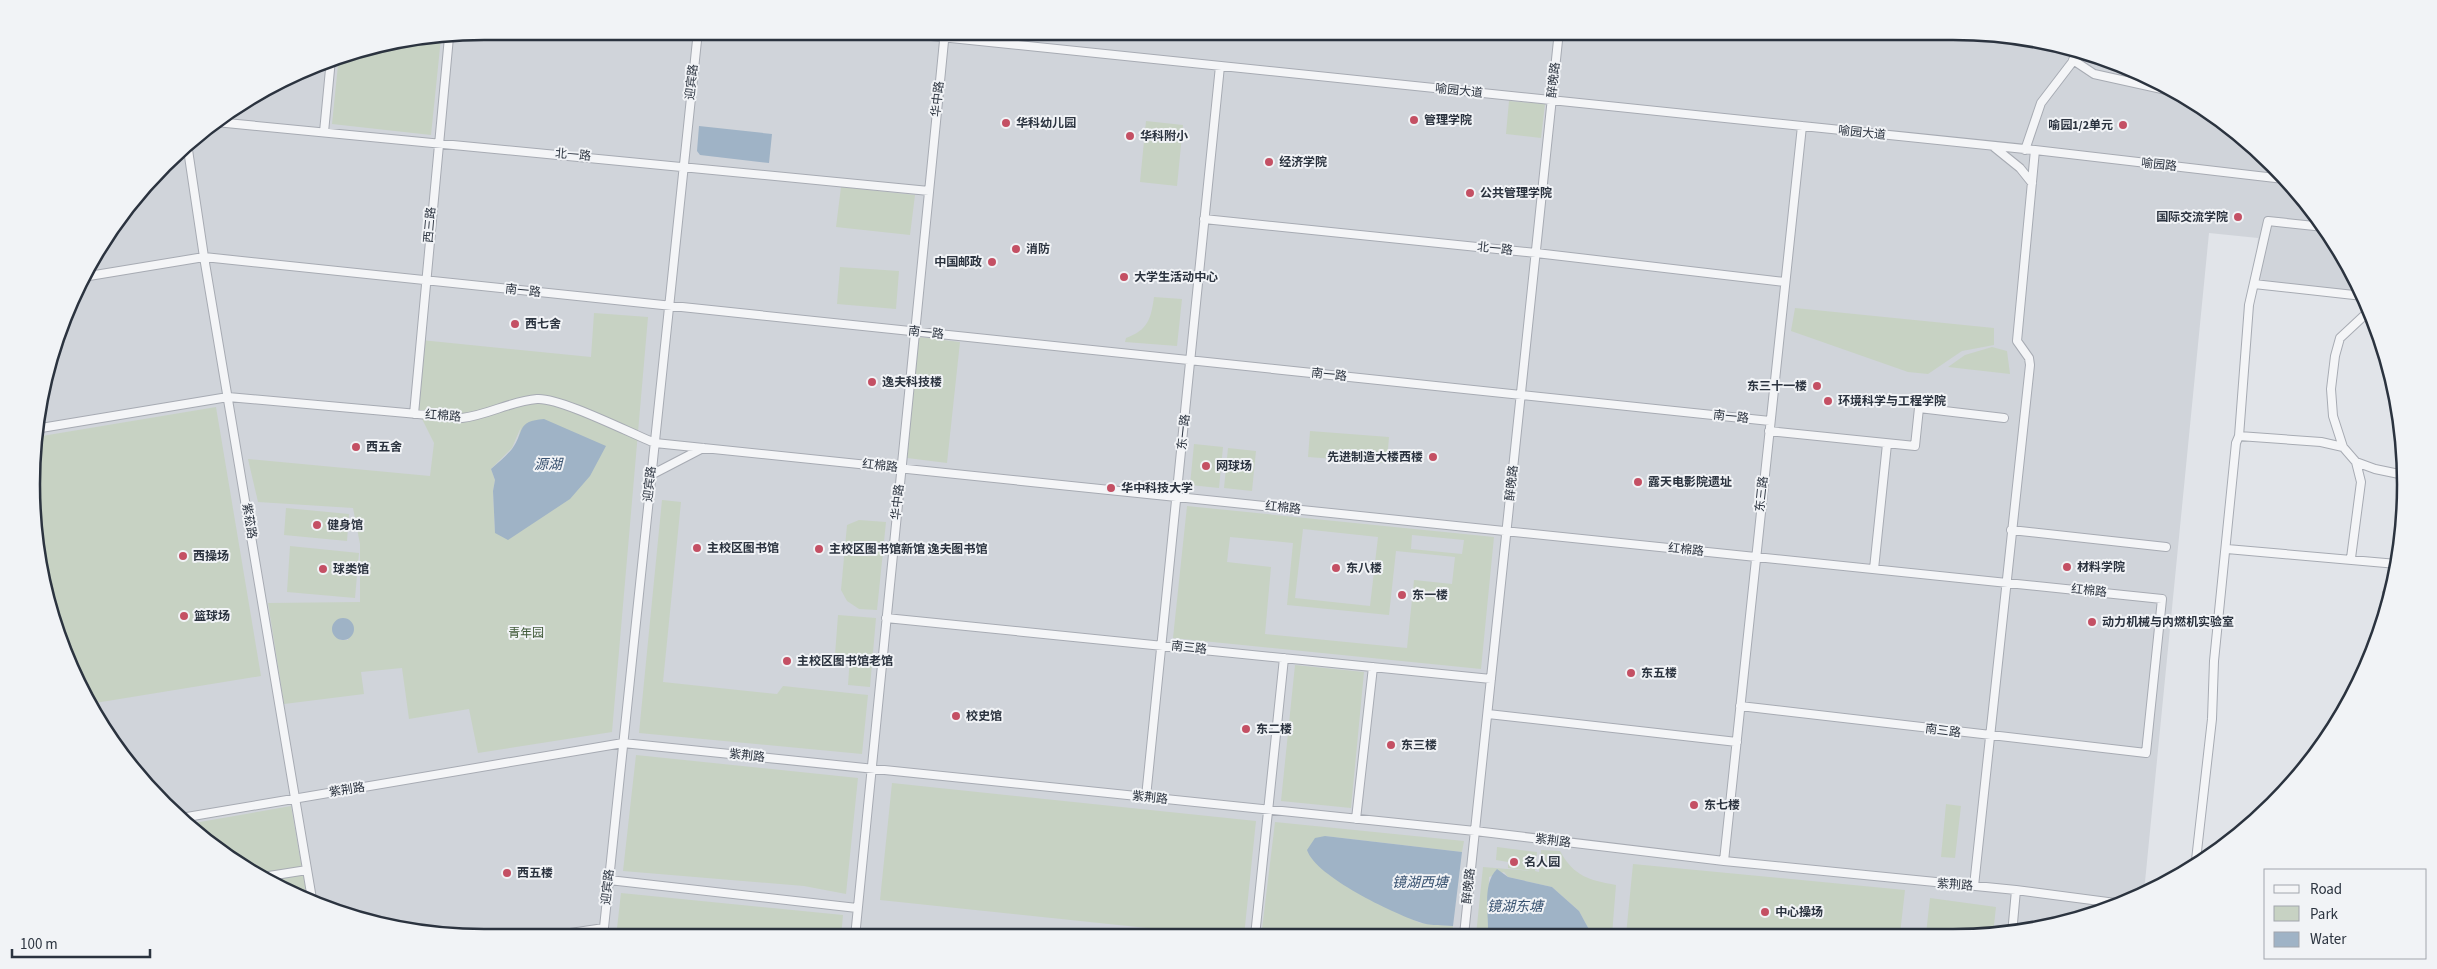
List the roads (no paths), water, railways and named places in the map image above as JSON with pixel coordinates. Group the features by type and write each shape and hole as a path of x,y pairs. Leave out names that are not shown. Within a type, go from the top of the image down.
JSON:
{"street":[{"name":"迎宾路","path":"604,928 697,40"},
{"name":"华中路","path":"855,929 944,40"},
{"name":"喻园大道","path":"997,40 1220,66 2035,150"},
{"name":"醉晚路","path":"1465,929 1558,40"},
{"name":"西三路","path":"414,414 449,42"},
{"path":"2025,150 2041,103 2075,57"},
{"path":"2073,60 2094,74 2149,86"},
{"name":"东一路","path":"1146,797 1220,66"},
{"path":"324,132 330,68"},
{"name":"北一路","path":"227,123 929,191"},
{"name":"东三路","path":"1724,861 1802,126"},
{"path":"1993,146 2020,168 2032,183"},
{"path":"1974,886 2030,365 2029,358 2017,341 2035,150"},
{"name":"喻园路","path":"2035,150 2275,178"},
{"name":"紫菘路","path":"188,152 204,257 311,894"},
{"name":"北一路","path":"1204,219 1536,253 1785,282"},
{"path":"2197,856 2212,719 2216,642 2227,549 2236,443 2239,436 2249,305 2268,222 2314,227"},
{"name":"南一路","path":"93,275 204,257 1770,421"},
{"path":"2254,284 2354,295"},
{"path":"2364,316 2340,338 2335,356 2331,389 2333,416 2343,447 2356,462 2375,469 2397,473"},
{"name":"红棉路","path":"44,429 228,397 414,414 474,417 526,401 551,400 655,443 2162,599 2146,753"},
{"path":"1769,431 1915,446 1919,408 2004,418"},
{"path":"2239,436 2321,442 2343,447"},
{"path":"1874,569 1887,444"},
{"path":"651,474 704,448"},
{"path":"2351,558 2360,482 2356,462"},
{"path":"2011,530 2166,547"},
{"path":"2227,549 2351,558 2389,563"},
{"name":"南三路","path":"886,618 1491,679"},
{"path":"1256,929 1284,658"},
{"path":"1356,819 1373,667"},
{"name":"南三路","path":"1740,706 2146,753"},
{"path":"1488,714 1737,742"},
{"name":"紫荆路","path":"188,817 623,743 1475,831 1724,861 2016,890 2105,902"},
{"path":"274,875 307,870"},
{"path":"609,880 857,908"},
{"path":"2013,925 2016,890"},
{"path":"597,929 604,928"}],"water":[{"path":"699,126 772,134 769,163 700,155 697,151"},
{"name":"源湖","path":"544,419 606,446 590,476 570,499 508,540 495,533 493,491 495,480 491,469 512,449 525,425 535,420"},
{"path":"343,618 351,621 354,629 351,637 343,640 335,637 332,629 335,621"},
{"name":"镜湖西塘","path":"1325,836 1462,852 1453,926 1419,922 1357,893 1340,882 1313,860 1307,850 1315,838"},
{"name":"镜湖东塘","path":"1497,869 1508,877 1552,887 1579,911 1589,929 1489,929 1487,897 1493,875"}],"place":[{"name":"管理学院","path":"1414,120"},
{"name":"华科幼儿园","path":"1006,123"},
{"name":"喻园1/2单元","path":"2123,125"},
{"name":"华科附小","path":"1130,136"},
{"name":"经济学院","path":"1269,162"},
{"name":"公共管理学院","path":"1470,193"},
{"name":"国际交流学院","path":"2238,217"},
{"name":"消防","path":"1016,249"},
{"name":"中国邮政","path":"992,262"},
{"name":"大学生活动中心","path":"1124,277"},
{"name":"西七舍","path":"515,324"},
{"name":"逸夫科技楼","path":"872,382"},
{"name":"东三十一楼","path":"1817,386"},
{"name":"环境科学与工程学院","path":"1828,401"},
{"name":"西五舍","path":"356,447"},
{"name":"先进制造大楼西楼","path":"1433,457"},
{"name":"网球场","path":"1206,466"},
{"name":"露天电影院遗址","path":"1638,482"},
{"name":"华中科技大学","path":"1111,488"},
{"name":"健身馆","path":"317,525"},
{"name":"主校区图书馆","path":"697,548"},
{"name":"主校区图书馆新馆 逸夫图书馆","path":"819,549"},
{"name":"西操场","path":"183,556"},
{"name":"材料学院","path":"2067,567"},
{"name":"东八楼","path":"1336,568"},
{"name":"球类馆","path":"323,569"},
{"name":"东一楼","path":"1402,595"},
{"name":"篮球场","path":"184,616"},
{"name":"动力机械与内燃机实验室","path":"2092,622"},
{"name":"主校区图书馆老馆","path":"787,661"},
{"name":"东五楼","path":"1631,673"},
{"name":"校史馆","path":"956,716"},
{"name":"东二楼","path":"1246,729"},
{"name":"东三楼","path":"1391,745"},
{"name":"东七楼","path":"1694,805"},
{"name":"名人园","path":"1514,862"},
{"name":"西五楼","path":"507,873"},
{"name":"中心操场","path":"1765,912"}],"park label":[{"name":"青年园","path":"526,633"}]}
